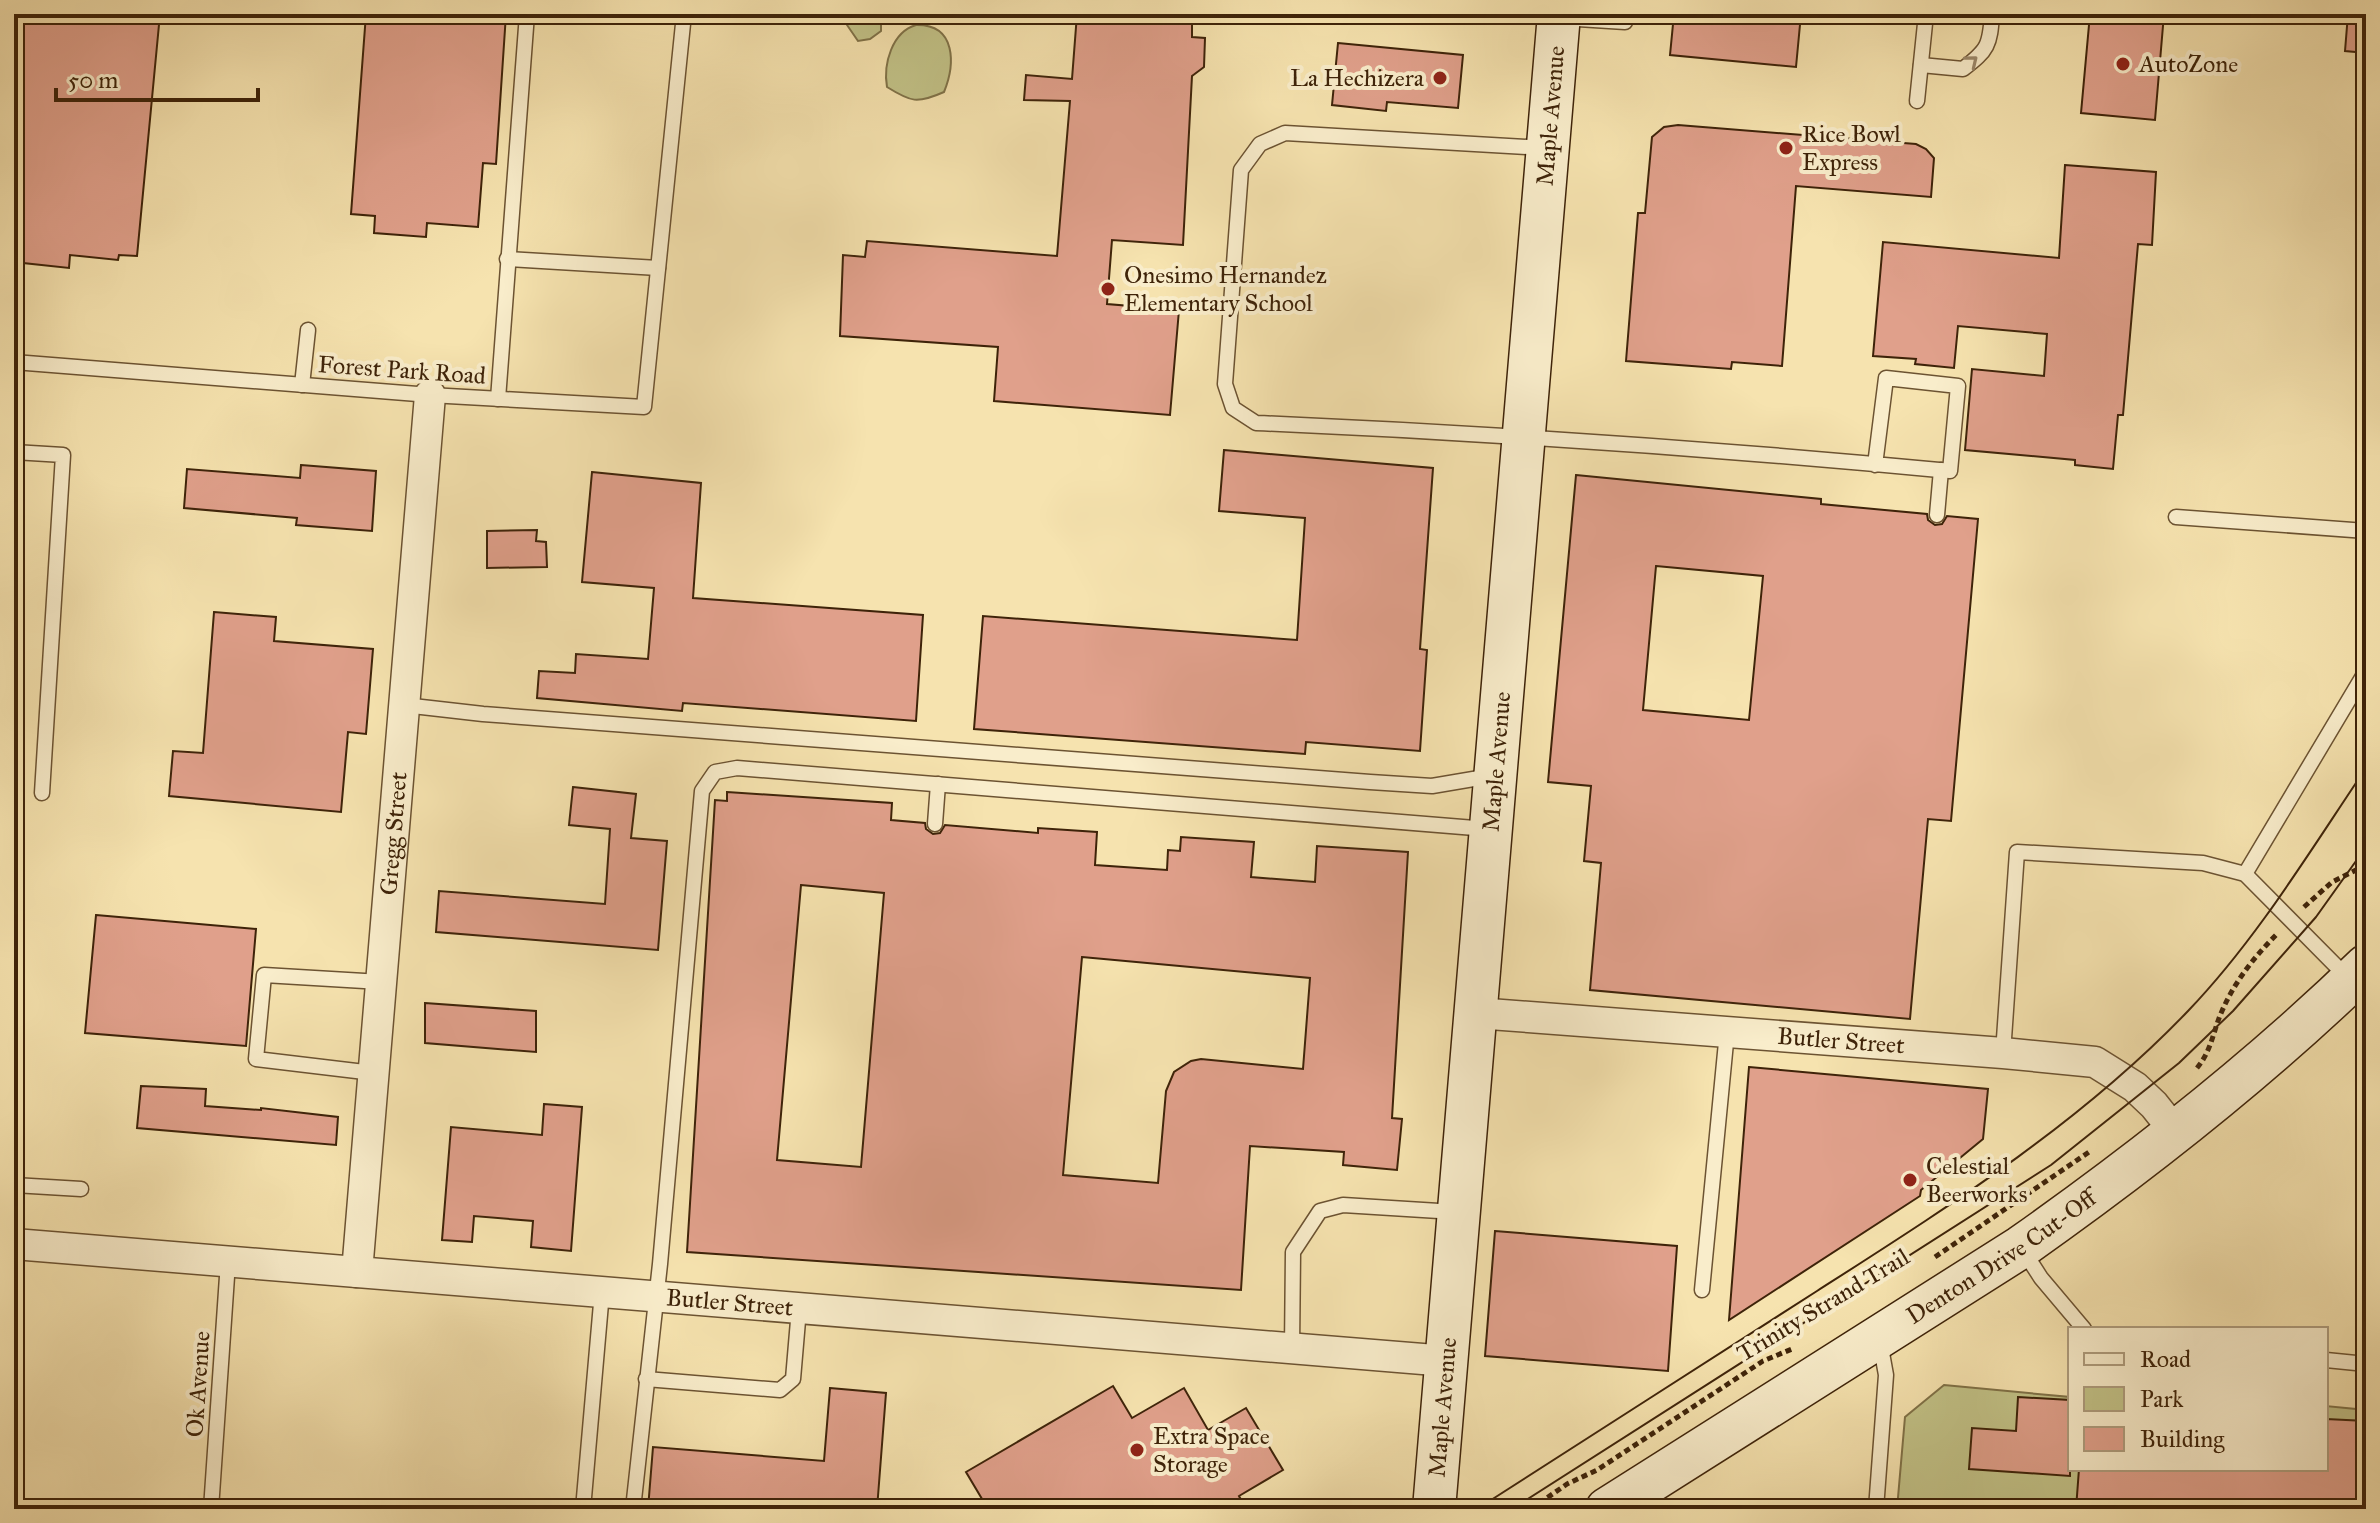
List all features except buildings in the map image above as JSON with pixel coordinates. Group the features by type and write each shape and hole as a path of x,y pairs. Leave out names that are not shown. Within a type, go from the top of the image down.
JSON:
{"main road":[{"name":"Maple Avenue","path":"1438,1505 1447,1361 1559,16"},
{"name":"Denton Drive Cut-Off","path":"1607,1509 2021,1247 2177,1134 2358,974"}],"street":[{"name":"Gregg Street","path":"357,1272 430,395"},
{"name":"Butler Street","path":"1476,1013 2095,1062 2135,1087 2177,1134"},
{"name":"Butler Street","path":"14,1244 1447,1361"}],"lane":[{"name":"Forest Park Road","path":"14,362 498,399 527,14"},
{"path":"498,399 644,407 684,14"},
{"path":"1283,14 1293,15"},
{"path":"1917,101 1926,14"},
{"path":"1921,65 1963,69 1978,57 1990,41 1992,14"},
{"path":"1559,16 1625,22"},
{"path":"1549,148 1285,133 1260,144 1241,170 1225,384 1233,408 1256,423 1525,436 1875,465 1941,470 1950,471 1958,386 1886,378 1875,465"},
{"path":"507,259 658,268"},
{"path":"302,385 308,330"},
{"path":"14,452 63,455 42,793"},
{"path":"1937,515 1941,470"},
{"path":"2176,517 2366,531"},
{"path":"2245,874 2366,671"},
{"path":"404,705 483,714 1432,786 1496,775"},
{"path":"633,1509 702,791 715,772 737,768 1492,829"},
{"path":"935,824 938,784"},
{"path":"2003,1053 2017,852 2203,863 2245,874 2358,974"},
{"path":"373,1073 256,1059 264,975 381,982"},
{"path":"1702,1290 1727,1032"},
{"path":"14,1185 81,1189"},
{"path":"1292,1349 1293,1252 1320,1211 1343,1205 1460,1212"},
{"path":"2021,1247 2041,1278 2082,1327"},
{"name":"Ok Avenue","path":"211,1509 228,1262"},
{"path":"583,1509 602,1292"},
{"path":"646,1379 780,1390 793,1379 799,1309"},
{"path":"1876,1509 1886,1375 1879,1338"},
{"path":"2328,1360 2366,1364"}],"path":[{"path":"2306,905 2332,882 2366,865"},
{"path":"2189,1076 2211,1049 2221,1013 2236,983 2281,929"},
{"name":"Trinity Strand Trail","path":"1933,1259 2091,1151"},
{"name":"Trinity Strand Trail","path":"1531,1509 1567,1484 1597,1470 1763,1361 1802,1344"}],"green space":[{"path":"852,14 881,14 881,31 870,39 858,41 847,25"},
{"path":"916,25 939,31 950,48 951,59 944,92 920,100 902,96 887,87 886,78 888,59 895,42 901,34"},
{"path":"1944,1385 2068,1397 2068,1471 2328,1471 2328,1406 2366,1410 2366,1509 1897,1509 1905,1417"}],"tram line":[{"path":"1477,1509 1915,1228 2011,1162 2103,1091 2188,1011 2237,954 2282,894 2366,768"},
{"path":"1512,1509 2051,1165 2179,1063 2233,1011 2316,917 2366,847"}],"place":[{"name":"AutoZone","path":"2123,64"},
{"name":"La Hechizera","path":"1440,78"},
{"name":"Rice Bowl Express","path":"1786,148"},
{"name":"Onesimo Hernandez Elementary School","path":"1108,289"},
{"name":"Celestial Beerworks","path":"1910,1180"},
{"name":"Extra Space Storage","path":"1137,1450"}]}
